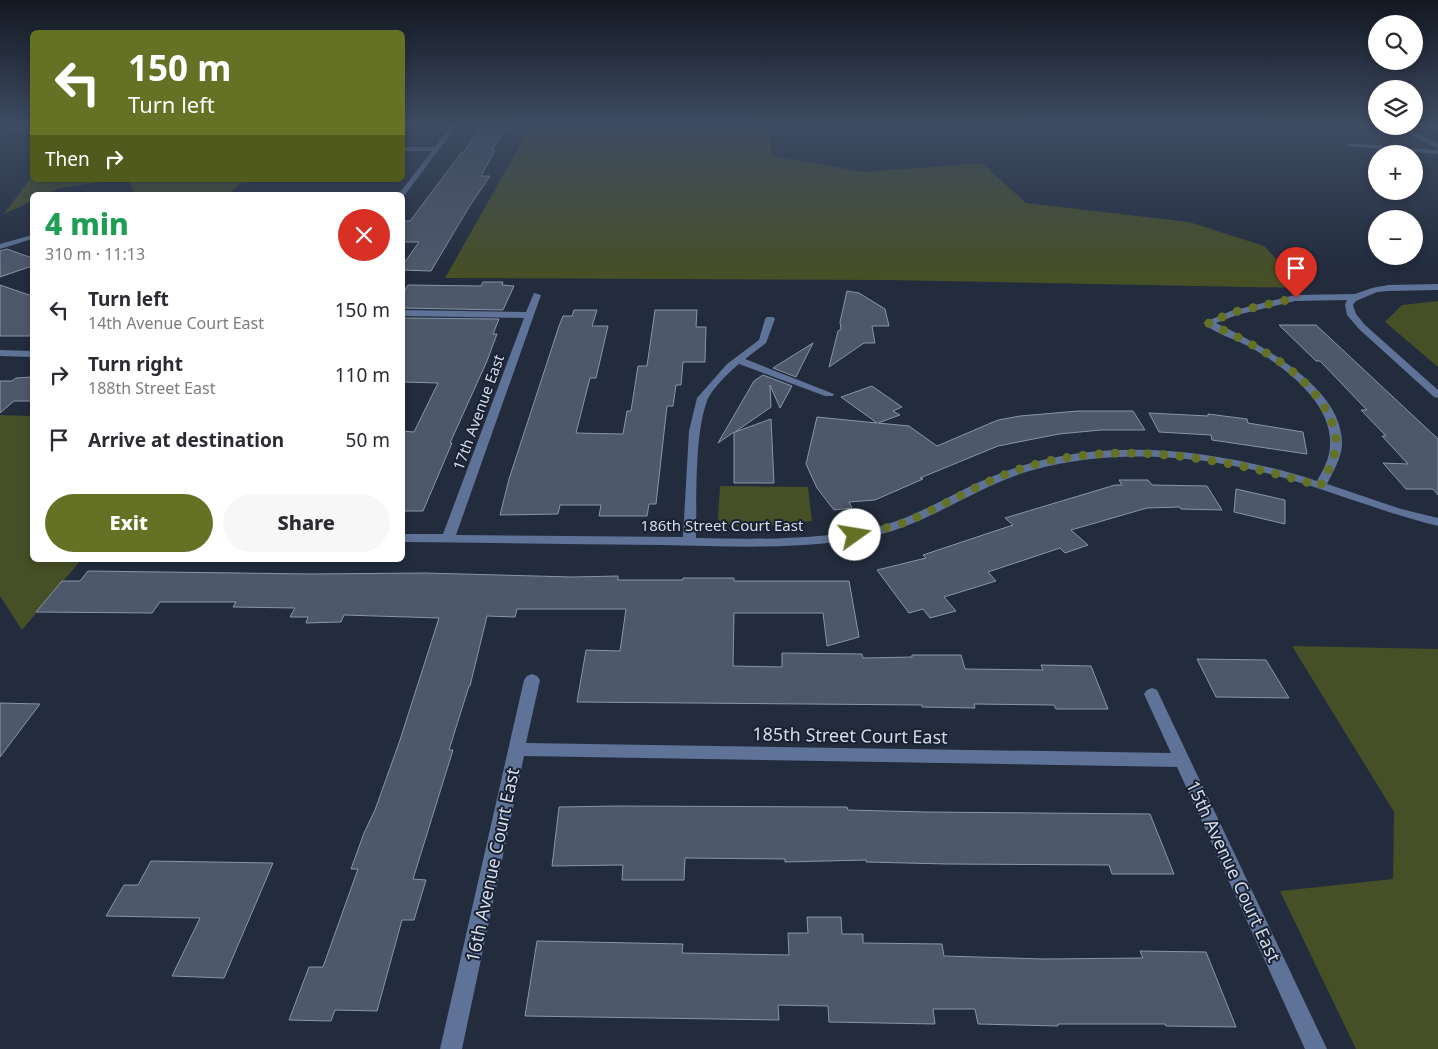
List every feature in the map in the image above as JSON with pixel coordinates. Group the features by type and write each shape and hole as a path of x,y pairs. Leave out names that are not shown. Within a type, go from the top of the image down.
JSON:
{"street":[{"path":"404,192 419,173"},
{"path":"0,247 30,238"},
{"path":"1320,486 1328,472 1336,447 1332,420 1317,395 1292,369 1268,353 1208,323 1234,312 1296,298 1356,296 1388,288 1438,287"},
{"name":"17th Avenue East","path":"448,539 537,295"},
{"path":"1356,296 1349,305 1352,315 1438,395"},
{"path":"405,313 530,314"},
{"path":"689,542 694,431 702,398 730,366 763,341 770,319"},
{"path":"0,353 30,354"},
{"path":"739,360 829,394"},
{"name":"186th Street Court East","path":"405,538 728,543 819,540 855,535 904,522 987,482 1034,464 1093,455 1145,454 1222,462 1274,472 1380,506 1438,522"},
{"name":"16th Avenue Court East","path":"452,1049 532,680"},
{"name":"15th Avenue Court East","path":"1152,694 1316,1049"},
{"name":"185th Street Court East","path":"517,749 1183,760"}],"green space":[{"path":"504,173 993,173 1026,203 1189,222 1264,246 1304,288 887,280 445,278"},
{"path":"30,179 30,182 100,182 56,189 50,192 30,192 30,202 4,214"},
{"path":"129,182 242,182 231,192 134,192"},
{"path":"1438,301 1438,367 1385,322 1402,305"},
{"path":"0,415 30,416 30,562 79,562 22,630 0,596"},
{"path":"720,486 808,487 812,521 763,526 735,526 725,523 718,519"},
{"path":"1292,646 1438,649 1438,1049 1356,1049 1280,891 1393,879 1394,812"}],"building":[{"path":"446,173 483,173 481,176 490,176 431,271 405,270 405,262 419,242 405,242 405,221 410,221"},
{"path":"7,249 30,257 30,267 0,277 0,251"},
{"path":"483,282 503,282 502,285 514,286 503,310 405,308 405,290 408,285 481,286"},
{"path":"0,285 30,295 30,336 0,336"},
{"path":"847,291 859,293 885,309 889,326 872,326 875,343 864,343 829,367 838,331 841,329 840,322"},
{"path":"574,310 597,310 592,326 608,326 596,378 590,378 576,433 623,434 627,411 631,411 638,366 647,366 655,310 697,310 696,327 706,327 705,362 683,362 681,385 676,385 673,406 667,406 656,504 649,504 647,516 599,516 601,505 560,505 558,514 500,515 509,479 559,326 563,316 572,316"},
{"path":"405,318 499,319 493,334 497,334 487,361 450,443 452,443 423,511 405,511 405,431 414,432 438,383 405,382"},
{"path":"1279,325 1316,325 1438,439 1438,495 1433,489 1406,489 1383,463 1408,464 1382,436 1386,436 1361,410 1367,410 1320,361 1316,361"},
{"path":"813,343 796,377 773,368"},
{"path":"763,375 792,386 780,408 770,385 771,407 735,432 771,419 774,483 734,483 734,432 718,443 754,381"},
{"path":"30,377 30,401 14,401 0,413 0,381 12,381 16,378"},
{"path":"872,386 902,407 893,411 900,415 878,423 909,426 937,446 998,420 1020,416 1078,411 1133,411 1145,430 1101,430 1059,434 998,446 920,478 923,479 875,500 849,502 852,508 834,510 817,488 806,464 817,417 877,423 841,397"},
{"path":"1149,413 1208,416 1208,414 1247,419 1248,423 1303,432 1307,454 1212,440 1211,435 1159,432"},
{"path":"1119,480 1148,480 1152,485 1207,486 1222,510 1181,509 1180,507 1147,508 1071,530 1088,545 1065,553 1060,548 988,572 996,581 944,597 956,611 930,618 923,609 909,613 877,570 926,558 923,555 1013,525 1005,518 1115,485 1122,485"},
{"path":"1236,489 1285,500 1285,524 1234,512"},
{"path":"88,571 311,574 425,573 572,577 618,576 618,580 734,578 734,581 849,581 859,637 827,646 823,613 734,613 733,666 782,667 782,653 862,654 863,658 961,655 965,669 1043,670 1041,665 1091,666 1108,709 1056,709 1054,705 974,704 975,708 922,707 922,705 577,702 586,650 620,651 626,609 517,609 515,617 487,616 470,686 449,750 453,750 413,879 426,880 414,920 402,920 377,1011 335,1010 331,1021 289,1020 309,967 323,967 358,869 351,869 400,740 439,618 344,615 341,622 306,623 308,617 290,617 295,608 233,607 236,602 160,602 152,613 36,612 62,581 80,581"},
{"path":"1197,659 1266,660 1289,698 1216,697"},
{"path":"0,703 40,704 0,757"},
{"path":"559,807 847,807 848,810 926,812 1150,814 1174,874 1112,874 1109,865 947,864 866,862 866,860 785,862 785,859 685,858 684,880 622,880 623,865 552,866"},
{"path":"151,861 273,863 224,978 172,976 200,918 106,916 124,885 138,885"},
{"path":"807,917 841,917 842,934 863,934 863,943 942,944 944,956 1044,959 1143,958 1140,951 1206,952 1236,1027 1166,1026 1165,1024 1058,1024 1058,1026 978,1024 975,1009 933,1009 935,1024 829,1022 828,1006 778,1005 779,1020 525,1016 537,941 683,944 682,953 789,955 788,933 808,933"}],"route":[{"path":"855,535 904,522 942,506 987,482 1034,464 1093,455 1145,454 1222,462 1274,472 1320,486 1328,472 1336,447 1332,420 1317,395 1292,369 1268,353 1208,323 1234,312 1296,298"}]}
